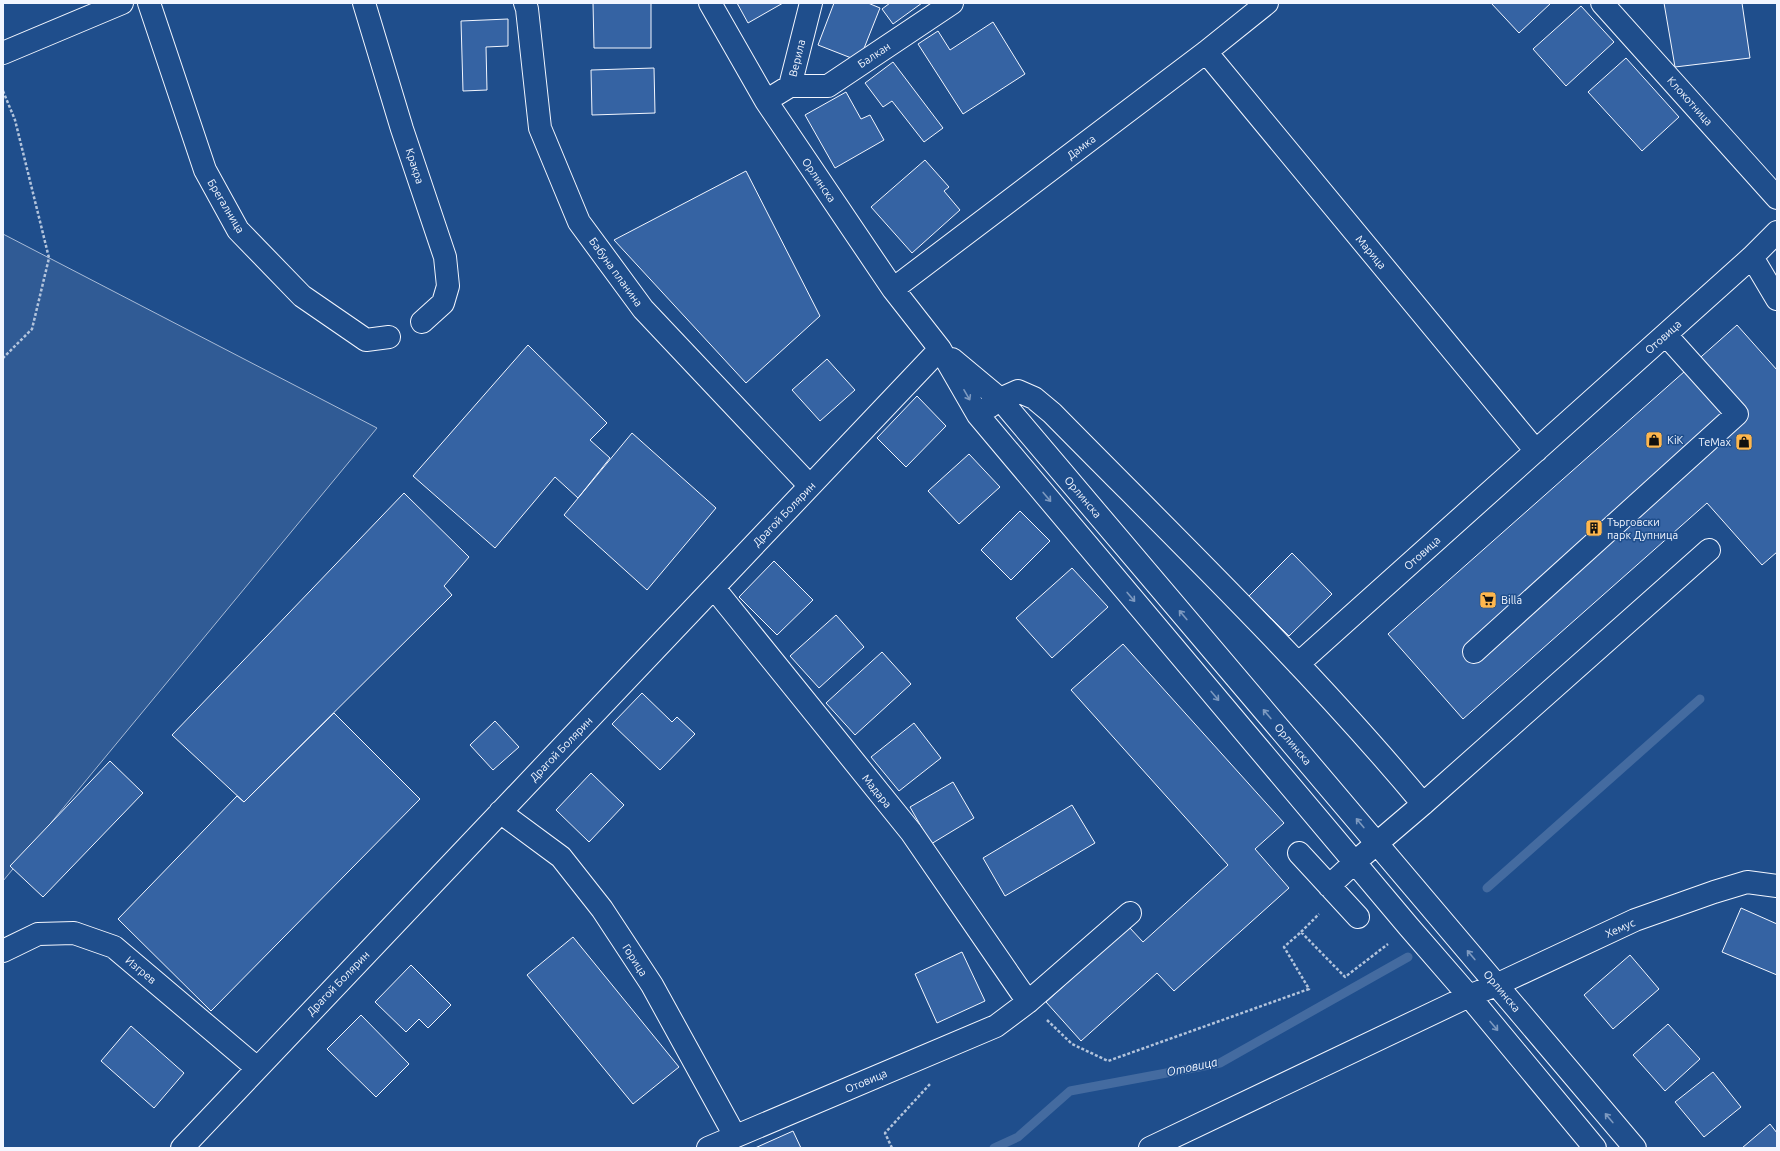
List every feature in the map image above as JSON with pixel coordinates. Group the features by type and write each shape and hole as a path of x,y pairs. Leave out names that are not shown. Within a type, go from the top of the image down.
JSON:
{"street":[{"path":"3,53 122,3"},
{"name":"Брегалница","path":"149,3 205,170 238,230 302,296 366,340 389,338"},
{"name":"Кракра","path":"364,3 402,129 445,257 448,286 443,303 422,322"},
{"name":"Бабуна планина","path":"525,3 527,9 540,128 579,222 643,309 810,486"},
{"name":"Орлинска","path":"710,3 766,100 892,289 940,349 978,415 1354,862 1469,996 1595,1148"},
{"name":"Верила","path":"766,100 790,86 811,3"},
{"name":"Балкан","path":"790,86 828,86 952,3"},
{"name":"Дамка","path":"892,289 1206,52 1267,3"},
{"name":"Клокотница","path":"1602,3 1777,198"},
{"name":"Марица","path":"1206,52 1536,451"},
{"name":"Отовица","path":"1298,664 1666,335 1752,257 1777,232"},
{"path":"1752,257 1777,299"},
{"path":"1474,652 1737,414 1666,335"},
{"name":"Драгой Болярин","path":"182,1148 940,349"},
{"name":"Орлинска","path":"940,349 1000,399 1635,1148"},
{"path":"978,415 1000,399 1018,391 1034,398 1052,413 1298,664 1386,760 1423,804"},
{"path":"1329,886 1354,862 1423,804 1709,550"},
{"name":"Мадара","path":"714,588 911,832 1028,1002"},
{"name":"Горица","path":"500,812 561,857 602,909 652,985 735,1136"},
{"path":"1299,853 1358,917"},
{"name":"Хемус","path":"1469,996 1496,985 1635,920 1747,882 1777,886"},
{"name":"Отовица","path":"708,1148 996,1026 1028,1002 1130,913"},
{"name":"Изгрев","path":"3,951 38,934 67,933 74,933 114,948 257,1068"},
{"path":"1150,1148 1469,996"}],"path":[{"path":"3,91 15,120 49,258 32,329 3,358"},
{"path":"1028,1002 1072,1044 1108,1062 1309,989 1284,947 1301,932 1345,977 1409,927"},
{"path":"892,1148 885,1133 930,1085 931,1054"}],"shaded area":[{"path":"3,234 377,428 3,881"}],"building":[{"path":"593,3 651,3 651,48 594,48"},
{"path":"737,3 783,3 748,23"},
{"path":"834,3 868,3 880,8 859,61 818,45"},
{"path":"890,3 922,3 893,24 882,9"},
{"path":"1491,3 1551,3 1519,33"},
{"path":"1664,3 1742,3 1750,58 1675,67"},
{"path":"1581,6 1614,42 1566,86 1533,49"},
{"path":"508,19 508,46 486,47 487,90 463,91 461,21"},
{"path":"993,22 1025,74 963,114 918,44 938,31 950,50"},
{"path":"1626,58 1679,117 1642,151 1588,92"},
{"path":"893,62 943,128 924,142 892,101 883,107 865,83"},
{"path":"654,68 655,113 592,115 591,70"},
{"path":"846,92 861,119 870,115 884,140 835,168 805,115"},
{"path":"925,160 949,187 944,191 960,210 912,253 871,207"},
{"path":"746,171 820,316 746,383 614,240"},
{"name":"Търговски парк Дупница","path":"1737,325 1777,370 1777,552 1762,565 1707,503 1463,719 1388,634"},
{"path":"528,345 607,423 590,440 610,458 578,498 555,477 495,548 413,476"},
{"path":"827,359 855,390 820,421 792,390"},
{"path":"917,396 946,426 906,467 877,438"},
{"path":"632,433 716,508 647,590 564,515"},
{"path":"969,454 1000,487 959,524 928,491"},
{"path":"404,493 469,557 444,586 452,595 244,802 172,735"},
{"path":"1020,511 1050,541 1011,580 981,550"},
{"path":"1292,553 1332,594 1289,636 1249,596"},
{"path":"774,561 813,600 777,635 739,597"},
{"path":"1072,568 1108,607 1052,658 1016,618"},
{"path":"836,615 864,647 819,688 790,656"},
{"path":"1123,644 1284,823 1255,849 1289,888 1174,991 1157,973 1081,1041 1046,1002 1129,927 1143,942 1228,865 1071,690"},
{"path":"882,652 911,684 855,735 826,703"},
{"path":"642,693 672,722 677,717 695,734 660,770 612,724"},
{"path":"334,713 420,799 211,1011 118,919 237,796 244,802"},
{"path":"495,721 519,747 493,770 470,745"},
{"path":"914,723 941,758 899,791 871,757"},
{"path":"110,761 143,793 43,897 10,866"},
{"path":"591,773 624,805 589,842 556,810"},
{"path":"953,782 974,818 931,844 910,807"},
{"path":"1072,805 1095,843 1005,896 983,858"},
{"path":"1741,908 1777,924 1777,975 1722,952"},
{"path":"573,937 679,1067 633,1104 527,975"},
{"path":"962,952 985,1001 937,1023 915,974"},
{"path":"1630,955 1659,989 1613,1029 1584,995"},
{"path":"411,965 451,1005 428,1028 419,1019 406,1032 375,1002"},
{"path":"361,1015 409,1064 376,1097 327,1049"},
{"path":"1668,1024 1700,1059 1665,1091 1633,1055"},
{"path":"131,1026 184,1073 154,1108 101,1061"},
{"path":"1713,1072 1741,1107 1704,1137 1675,1102"},
{"path":"1770,1124 1777,1133 1777,1148 1742,1148"},
{"path":"793,1131 801,1148 755,1148"}],"waterway":[{"path":"1487,888 1700,699"},
{"name":"Отовица","path":"994,1148 1018,1137 1070,1091 1220,1063 1408,957"}],"place":[{"name":"KiK","path":"1654,440"},
{"name":"TeMax","path":"1744,442"},
{"name":"Търговски парк Дупница","path":"1594,528"},
{"name":"Billa","path":"1488,600"}]}
